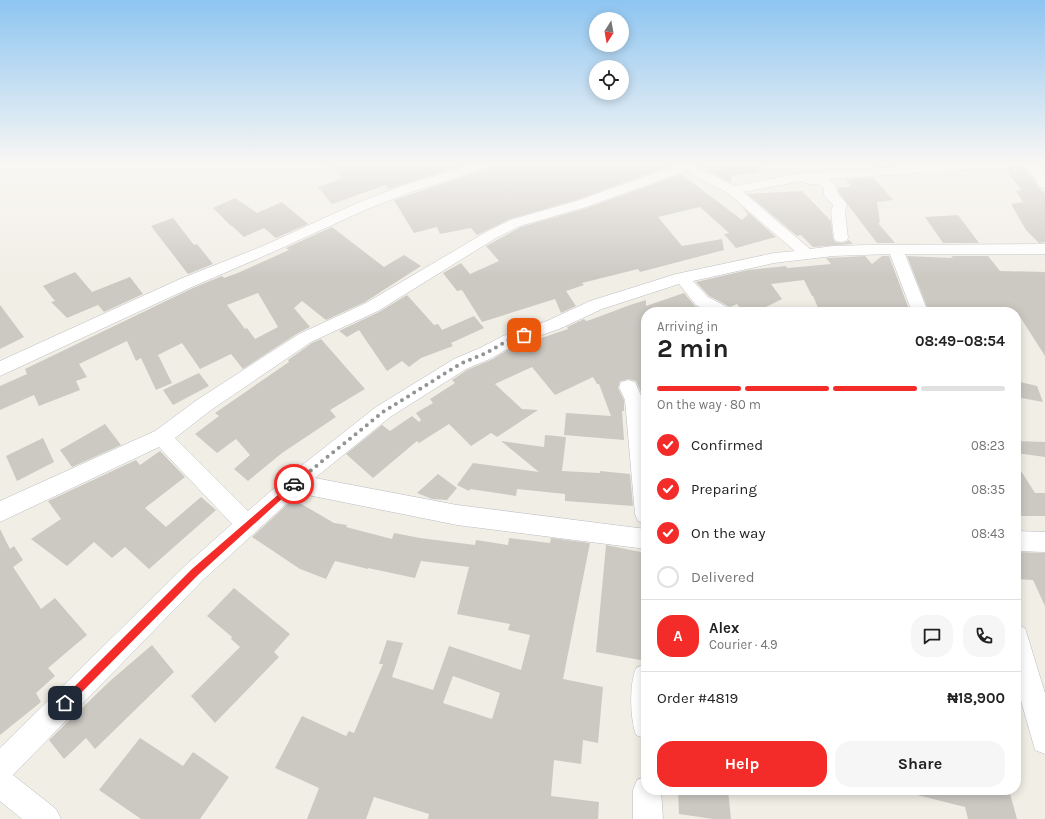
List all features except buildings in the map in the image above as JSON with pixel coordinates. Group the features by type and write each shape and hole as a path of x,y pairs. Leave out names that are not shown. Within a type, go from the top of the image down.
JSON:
{"street":[{"path":"0,369 186,283 268,249 375,201"},
{"path":"0,512 162,437 204,405 305,338 372,307 491,235 515,223 588,201"},
{"path":"746,201 806,254"},
{"path":"837,201 840,204 838,212 841,238"},
{"path":"0,768 195,572 294,483 383,412 460,364 486,353 509,340 553,325 596,306 682,278 774,258 806,254 868,250 1045,250"},
{"path":"896,251 918,307"},
{"path":"682,278 702,301 713,307"},
{"path":"628,387 634,400 641,471"},
{"path":"162,437 247,525"},
{"path":"294,483 457,515 641,538"},
{"path":"1021,541 1045,542"},
{"path":"1021,655 1045,740"},
{"path":"0,783 46,819"},
{"path":"647,795 648,819"}],"way so far":[{"path":"294,484 383,412 460,364 486,353 509,340 524,335"}],"route":[{"path":"65,703 195,572 294,484"}]}
